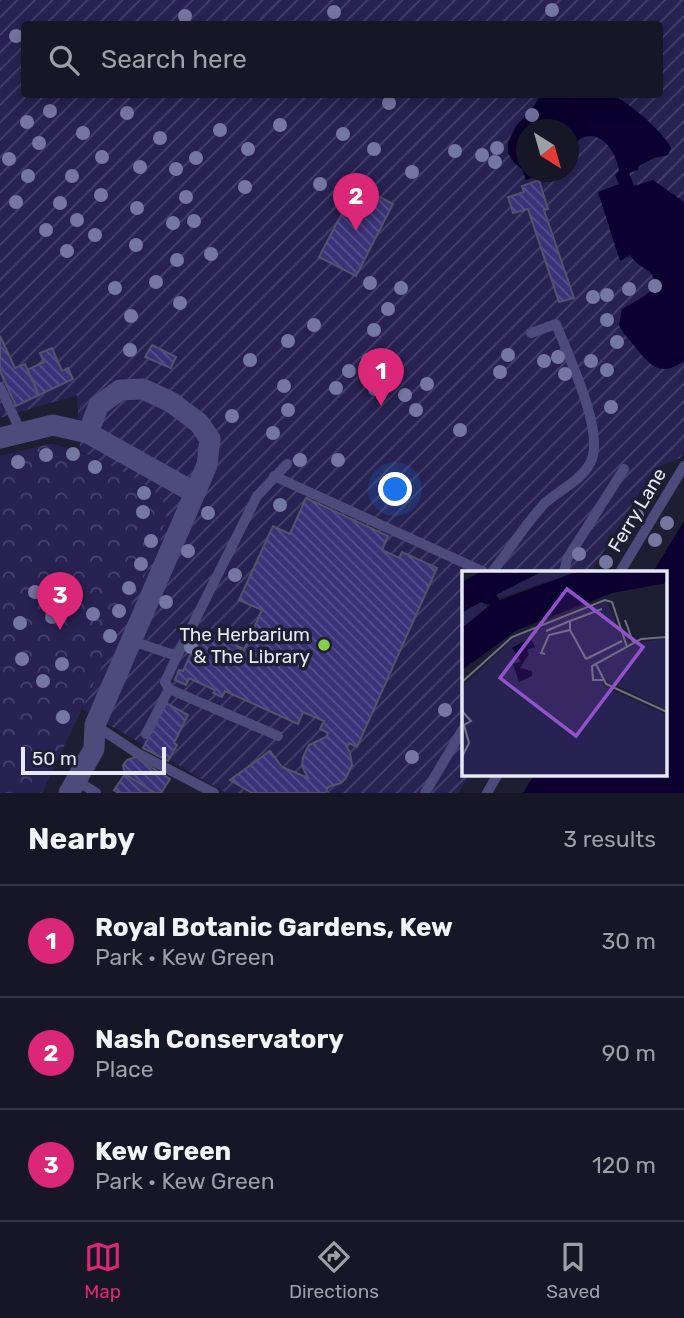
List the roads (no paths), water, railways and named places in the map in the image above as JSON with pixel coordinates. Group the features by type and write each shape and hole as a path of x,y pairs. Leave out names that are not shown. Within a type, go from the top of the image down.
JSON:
{"street":[{"path":"73,786 94,749 95,725 207,465 210,439 200,423 170,402 144,389 120,390 99,405 88,433"},
{"path":"0,438 53,425 88,433 195,493"}],"lane":[{"path":"493,571 545,503 581,475 592,458 594,437 588,409 556,324 531,333"},
{"path":"0,387 21,432"},
{"path":"278,736 169,689 164,682 257,496 287,464"},
{"name":"Ferry Lane","path":"621,571 684,466"},
{"path":"564,571 567,559 624,469"},
{"path":"274,476 482,571"},
{"path":"132,641 177,656"},
{"path":"146,734 169,689"},
{"path":"95,725 137,753 214,793"},
{"path":"425,793 462,732"},
{"path":"486,793 497,776"},
{"path":"73,786 96,793"}],"place":[{"name":"Nash Conservatory","path":"356,231"},
{"name":"Royal Botanic Gardens, Kew","path":"381,406"},
{"name":"Kew Green","path":"60,630"},
{"name":"The Herbarium & The Library","path":"324,645"}]}
